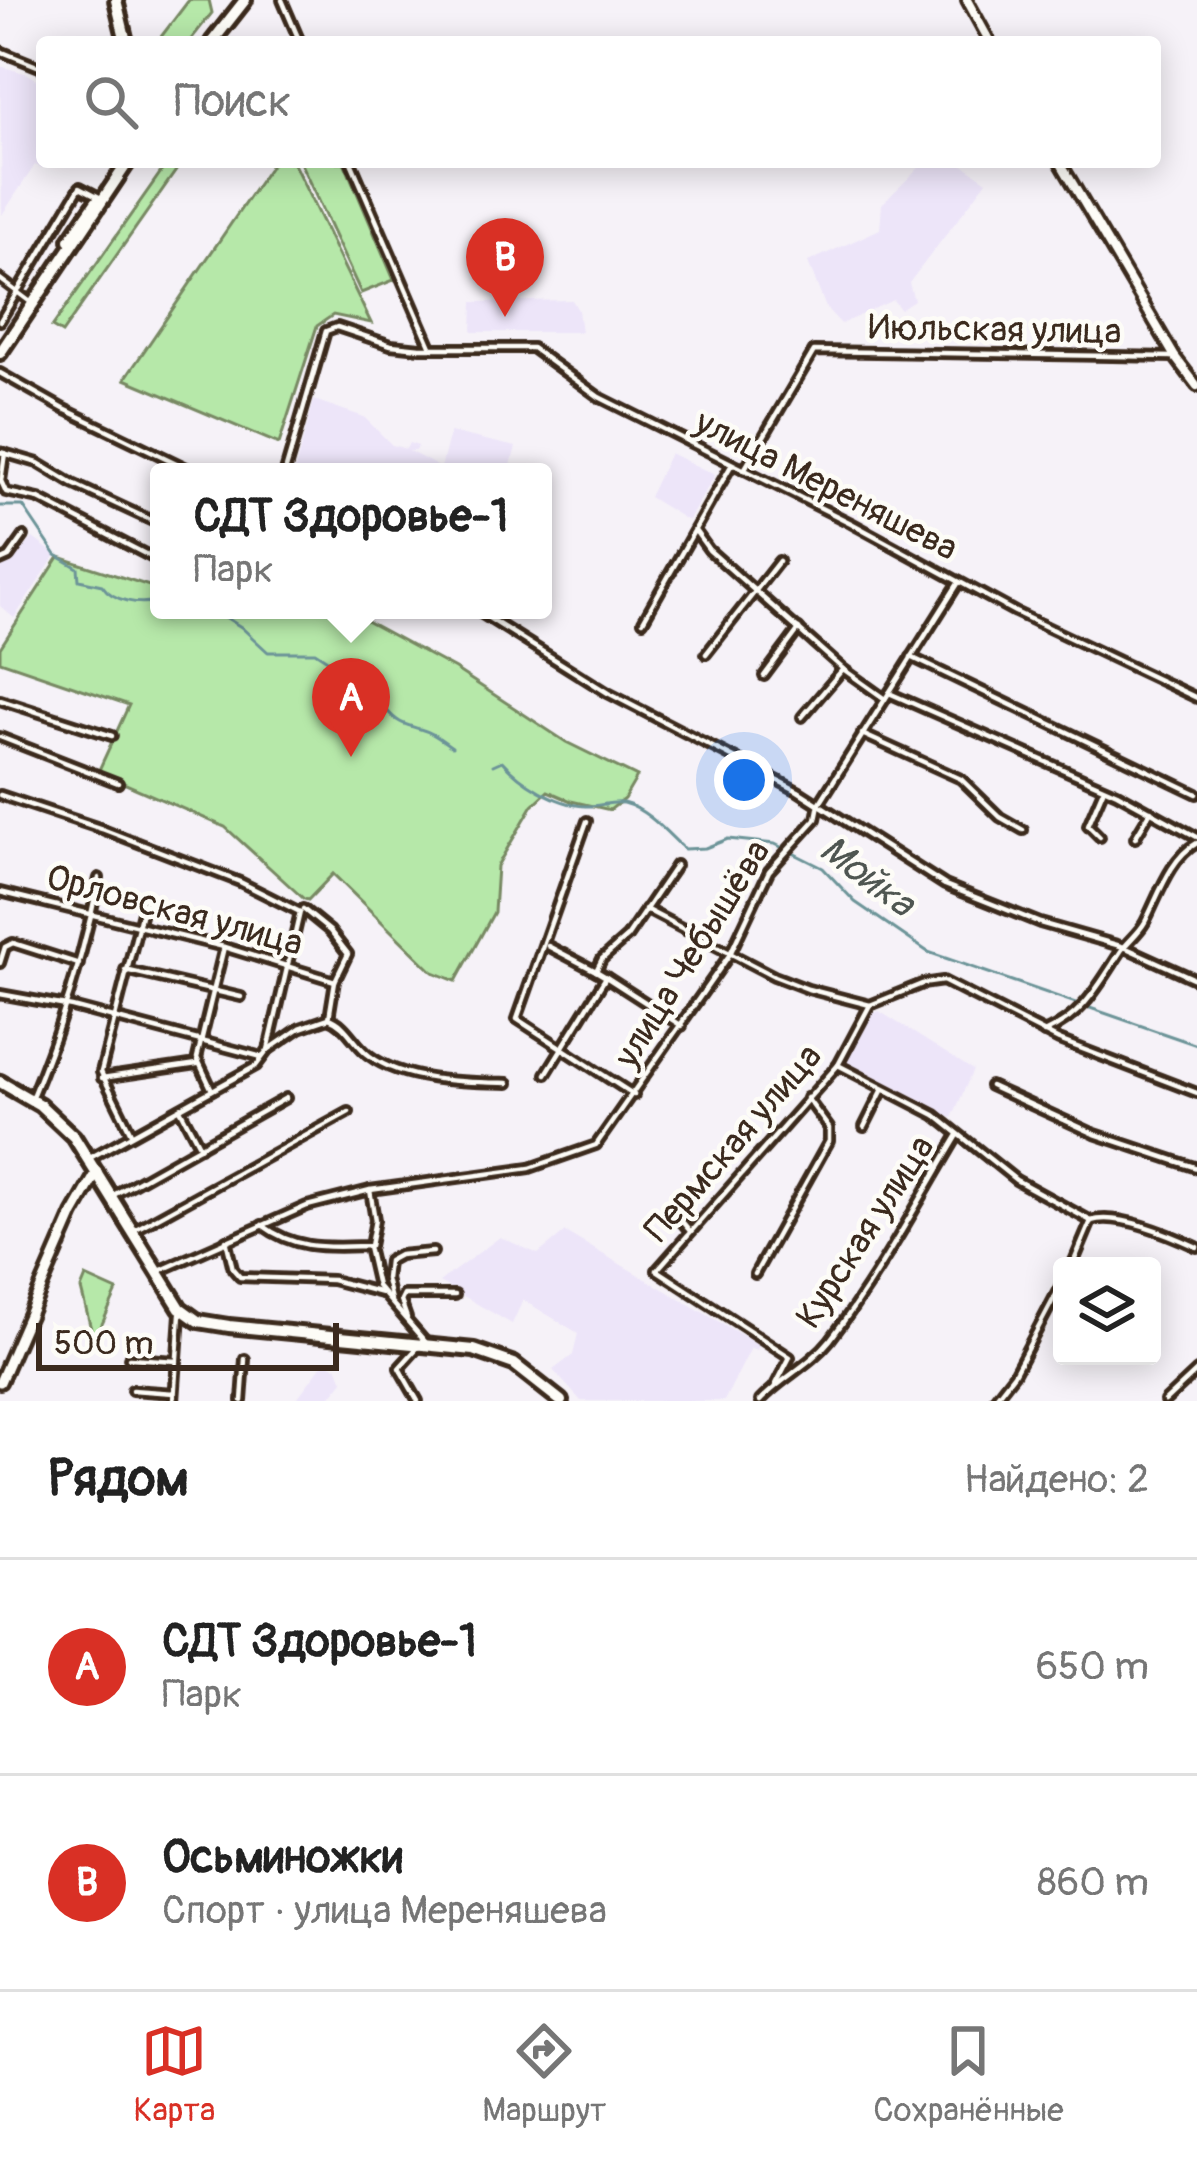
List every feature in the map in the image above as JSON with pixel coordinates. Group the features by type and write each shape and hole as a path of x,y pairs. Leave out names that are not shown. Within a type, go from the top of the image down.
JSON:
{"main road":[{"path":"113,0 121,36"},
{"path":"214,36 242,0"},
{"path":"2,346 120,168"},
{"path":"0,1082 57,1119 97,1172 180,1308 205,1323 424,1344 496,1356 531,1374 561,1401"},
{"path":"0,1382 73,1214 97,1172"}],"street":[{"path":"282,0 297,36"},
{"path":"967,0 987,36"},
{"path":"0,51 36,66"},
{"path":"354,168 431,347"},
{"path":"1064,168 1175,357 1197,386"},
{"path":"0,321 80,187 100,198"},
{"path":"86,190 100,198"},
{"path":"0,279 36,299"},
{"name":"улица Мереняшева","path":"288,463 326,331 337,327 391,345 532,348 586,390 1197,698"},
{"name":"Июльская улица","path":"744,470 814,351 1175,357"},
{"path":"0,373 176,463"},
{"path":"150,520 38,463 3,452 1,481 6,492 38,499 150,556"},
{"path":"643,622 732,464"},
{"path":"696,532 699,542 843,669 887,696 1151,811 1197,840 1184,850 1142,929 1124,946 1085,1007 1044,1033"},
{"path":"0,561 9,557 24,536"},
{"path":"706,654 779,561"},
{"name":"улица Чебышёва","path":"155,1273 307,1206 370,1190 530,1168 596,1145 730,954 770,871 816,818 819,804 959,582"},
{"path":"490,619 608,693 819,804 945,885 1040,923 1124,946 1197,980"},
{"path":"764,676 799,629"},
{"path":"911,657 1197,794"},
{"path":"802,717 843,669"},
{"path":"0,700 112,736"},
{"path":"862,734 961,779 1000,817 1023,830"},
{"path":"0,737 118,783"},
{"path":"1100,837 1088,825 1103,790"},
{"path":"0,795 240,882 301,910 330,931 348,954 335,981 329,1018"},
{"path":"1135,838 1151,811"},
{"path":"587,820 517,1019 634,1095"},
{"path":"596,971 602,959 627,938 676,865"},
{"path":"31,1099 79,964 99,878"},
{"name":"Орловская улица","path":"0,892 224,947 335,981"},
{"path":"132,1134 102,1078 145,900"},
{"path":"645,909 808,989 870,1005 922,984 943,981 1044,1033 1197,1093"},
{"path":"268,1050 301,910"},
{"path":"0,962 5,947 13,943 79,964"},
{"path":"546,946 663,1010 682,1026"},
{"path":"212,1090 197,1064 224,947"},
{"path":"125,970 242,998"},
{"path":"546,1073 606,977"},
{"path":"0,994 66,1006 262,1057"},
{"name":"Пермская улица","path":"776,1387 790,1357 657,1270 838,1065 870,1005"},
{"path":"88,1159 250,1070 268,1050 300,1028 329,1018 343,1025 362,1050 390,1068 444,1081 508,1083"},
{"path":"102,1078 197,1064"},
{"path":"838,1065 935,1115 1016,1180 1091,1221 1104,1217 1171,1234 1197,1246"},
{"path":"990,1086 1095,1134 1197,1168"},
{"path":"864,1126 884,1088"},
{"path":"110,1197 286,1098"},
{"path":"754,1274 829,1141 829,1128 807,1099"},
{"path":"180,1108 200,1147"},
{"path":"131,1232 349,1112"},
{"name":"Курская улица","path":"760,1401 796,1375 828,1342 958,1135"},
{"path":"262,1225 304,1248 326,1244 368,1247 374,1243 375,1220 370,1190"},
{"path":"679,1218 689,1231"},
{"path":"1076,1257 1091,1221"},
{"path":"226,1240 233,1269 240,1277 332,1280 382,1293"},
{"path":"368,1247 373,1278 410,1323"},
{"path":"392,1305 386,1279 388,1261 399,1255 433,1252"},
{"path":"418,1401 399,1368 424,1344 401,1305 404,1295 454,1294"},
{"path":"993,1401 1014,1375 1053,1300"},
{"path":"132,1390 174,1397 180,1308"},
{"path":"128,1358 177,1361"},
{"path":"242,1401 245,1359"},
{"path":"1165,1401 1197,1371"}],"shaded area":[{"path":"0,66 36,79 36,165 2,215"},
{"path":"919,168 968,168 987,181 909,283 914,300 900,309 893,300 841,324 826,308 808,262 880,229 882,204"},
{"path":"572,300 581,332 472,332 473,302"},
{"path":"314,400 364,417 392,445 418,446 409,451 431,463 296,463"},
{"path":"450,432 516,447 512,463 442,463"},
{"path":"670,453 715,475 688,521 649,497"},
{"path":"33,538 56,555 14,618 0,606 0,560 9,564"},
{"path":"879,1011 973,1070 952,1118 847,1067 844,1061 871,1014"},
{"path":"565,1232 759,1345 757,1350 751,1348 724,1401 581,1401 553,1370 573,1355 578,1333 523,1300 512,1324 439,1282 500,1237 538,1254"},
{"path":"325,1361 338,1368 343,1381 327,1401 295,1401"}],"green space":[{"path":"189,0 209,0 212,13 194,36 162,36"},
{"path":"164,168 178,168 62,333 52,327"},
{"path":"269,168 296,168 371,323 333,315 317,326 279,444 125,379"},
{"path":"303,168 347,168 394,280 361,293"},
{"path":"59,557 150,586 150,619 363,619 455,669 566,742 637,777 624,799 610,810 548,791 533,805 497,866 494,912 456,981 433,972 333,874 304,899 225,827 98,772 129,705 0,661 0,648"},
{"path":"86,1277 117,1291 97,1335 92,1333 81,1289"}],"waterway":[{"name":"Мойка","path":"0,506 23,506 56,555 78,568 79,580 102,585 128,601 150,602"},
{"name":"Мойка","path":"228,619 268,652 315,652 335,665 349,694 452,747"},
{"name":"Мойка","path":"493,765 502,761 529,784 563,802 632,806 684,849 705,848 728,839 775,844 823,868 855,902 928,952 1197,1045"}],"place":[{"name":"Осьминожки","path":"505,317"},
{"name":"СДТ Здоровье-1","path":"351,757"}]}
